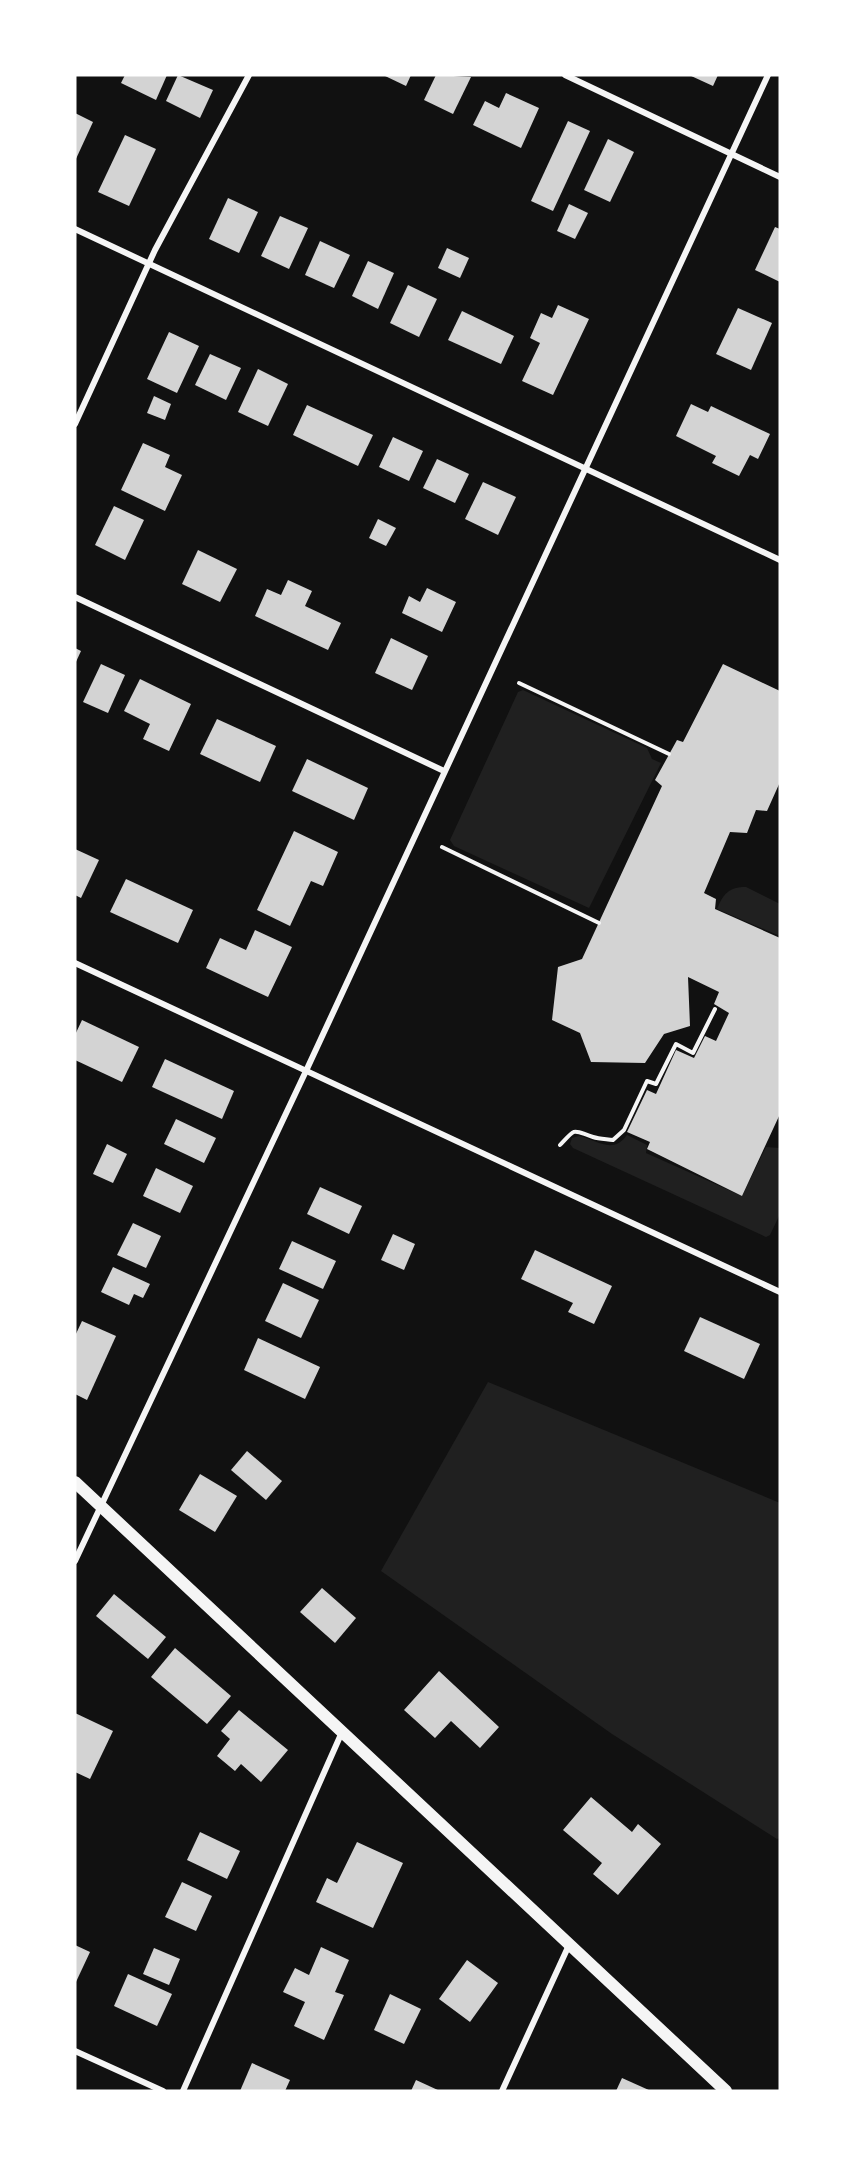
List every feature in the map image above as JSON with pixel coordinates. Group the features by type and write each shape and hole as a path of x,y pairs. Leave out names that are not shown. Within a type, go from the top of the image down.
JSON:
{"main road":[{"path":"75,1482 726,2091"}],"street":[{"path":"75,424 149,264 249,75"},
{"path":"565,75 780,177"},
{"path":"75,1561 306,1071 768,75"},
{"path":"75,229 780,560"},
{"path":"75,597 444,771"},
{"path":"75,963 780,1292"},
{"path":"183,2091 342,1731"},
{"path":"502,2091 569,1944"},
{"path":"75,2051 163,2091"}],"path":[{"path":"519,682 669,754"},
{"path":"442,847 599,923"},
{"path":"560,1145 572,1133 579,1131 594,1137 613,1140 624,1130 647,1081 656,1084 676,1044 693,1053 715,1009"}],"shaded area":[{"path":"523,690 647,748 652,759 661,763 589,908 454,846 450,840 518,692"},
{"path":"746,887 780,904 780,936 717,909 727,892 735,888"},
{"path":"627,1135 647,1145 646,1153 742,1196 766,1147 780,1148 780,1214 770,1235 766,1237 573,1148 570,1144 572,1138 579,1136 610,1145 622,1141"},
{"path":"488,1382 780,1503 780,1838 777,1839 612,1734 381,1571"}],"building":[{"path":"125,75 167,75 156,100 121,83"},
{"path":"178,75 213,90 200,118 166,101"},
{"path":"383,75 411,75 406,86"},
{"path":"436,75 471,77 453,114 424,100"},
{"path":"689,75 718,75 713,86"},
{"path":"506,93 539,108 521,148 473,125 485,101 499,108"},
{"path":"75,113 93,122 75,161"},
{"path":"568,121 590,131 553,211 531,201"},
{"path":"125,135 156,149 129,206 98,192"},
{"path":"608,139 634,152 610,202 584,190"},
{"path":"228,198 258,212 239,253 209,239"},
{"path":"569,204 588,213 575,239 557,231"},
{"path":"280,216 308,228 289,269 261,256"},
{"path":"775,227 780,229 780,282 755,270"},
{"path":"320,241 350,255 334,288 305,275"},
{"path":"447,248 469,258 460,278 438,268"},
{"path":"368,261 394,273 378,309 352,296"},
{"path":"408,285 437,299 419,337 390,323"},
{"path":"558,305 589,319 553,395 522,381 540,343 530,338 541,313 552,318"},
{"path":"738,308 772,323 751,370 716,354"},
{"path":"462,311 514,336 501,364 448,340"},
{"path":"169,332 199,346 177,393 147,379"},
{"path":"210,354 241,368 226,400 195,385"},
{"path":"258,369 288,384 268,426 238,412"},
{"path":"154,396 171,404 165,420 147,413"},
{"path":"691,404 708,412 711,406 770,434 758,459 750,455 739,476 712,463 716,456 676,436"},
{"path":"307,405 373,435 358,466 293,435"},
{"path":"393,437 423,451 409,481 379,467"},
{"path":"143,443 170,455 165,467 182,475 165,511 121,490"},
{"path":"437,459 469,474 455,503 423,488"},
{"path":"483,482 516,497 498,535 465,519"},
{"path":"114,506 144,520 125,560 95,545"},
{"path":"378,519 396,528 386,546 369,538"},
{"path":"198,550 237,569 220,602 182,584"},
{"path":"288,580 312,591 305,606 341,623 328,650 255,616 267,589 281,595"},
{"path":"427,588 456,602 442,632 402,613 409,596 420,602"},
{"path":"391,638 428,656 412,690 375,673"},
{"path":"75,648 81,651 75,664"},
{"path":"101,664 125,675 108,713 83,702"},
{"path":"723,664 780,691 780,782 767,811 756,810 747,833 730,832 704,893 716,899 715,909 780,938 780,1114 742,1196 647,1149 650,1142 627,1132 647,1090 656,1094 676,1050 694,1058 705,1036 716,1041 729,1013 714,1004 719,992 688,977 690,1026 664,1034 645,1063 591,1062 580,1033 552,1020 558,967 582,959 662,786 655,780 677,740 683,742"},
{"path":"140,679 191,704 169,751 143,739 150,724 124,711"},
{"path":"217,719 276,746 260,782 200,754"},
{"path":"307,759 368,788 354,820 292,791"},
{"path":"294,831 338,852 323,886 311,881 290,926 257,910"},
{"path":"75,849 99,860 81,898 75,895"},
{"path":"126,879 193,910 178,943 110,912"},
{"path":"255,930 292,947 268,997 206,968 220,938 246,950"},
{"path":"82,1020 139,1047 122,1082 75,1060 75,1035"},
{"path":"165,1059 234,1091 222,1119 152,1087"},
{"path":"176,1119 216,1138 204,1163 164,1144"},
{"path":"107,1144 127,1154 113,1183 93,1174"},
{"path":"156,1168 193,1186 180,1213 143,1196"},
{"path":"320,1187 362,1206 349,1234 307,1214"},
{"path":"133,1223 161,1236 146,1268 117,1255"},
{"path":"393,1234 415,1244 404,1270 381,1260"},
{"path":"292,1241 336,1261 323,1289 279,1269"},
{"path":"535,1250 612,1286 594,1324 568,1312 573,1303 521,1279"},
{"path":"113,1267 150,1284 143,1298 134,1294 129,1305 101,1292"},
{"path":"283,1283 319,1300 301,1338 265,1321"},
{"path":"700,1317 760,1344 744,1379 684,1351"},
{"path":"82,1321 116,1336 87,1400 75,1394 75,1336"},
{"path":"258,1338 320,1367 305,1399 244,1370"},
{"path":"247,1451 282,1481 266,1500 231,1470"},
{"path":"200,1474 237,1496 215,1532 179,1510"},
{"path":"322,1588 356,1618 335,1643 300,1612"},
{"path":"114,1594 166,1637 148,1659 96,1616"},
{"path":"175,1648 231,1696 207,1724 151,1677"},
{"path":"439,1671 499,1727 480,1748 451,1721 435,1738 404,1710"},
{"path":"239,1710 288,1750 261,1782 241,1764 235,1771 217,1756 230,1739 221,1731"},
{"path":"75,1713 113,1731 90,1779 75,1772"},
{"path":"591,1797 632,1832 638,1824 661,1844 618,1895 593,1874 602,1863 563,1830"},
{"path":"200,1832 240,1851 227,1879 187,1860"},
{"path":"357,1842 403,1863 373,1928 316,1902 327,1878 337,1883"},
{"path":"182,1882 212,1896 196,1931 165,1917"},
{"path":"75,1945 90,1952 75,1984"},
{"path":"321,1947 349,1960 335,1992 344,1995 324,2040 294,2026 305,2002 283,1992 295,1968 309,1975"},
{"path":"154,1948 180,1959 169,1985 143,1974"},
{"path":"467,1960 498,1983 470,2022 439,1999"},
{"path":"128,1974 172,1994 157,2026 114,2006"},
{"path":"390,1994 421,2009 404,2044 374,2030"},
{"path":"252,2063 290,2080 285,2091 240,2091"},
{"path":"622,2078 651,2091 616,2091"},
{"path":"416,2080 440,2091 411,2091"}]}
